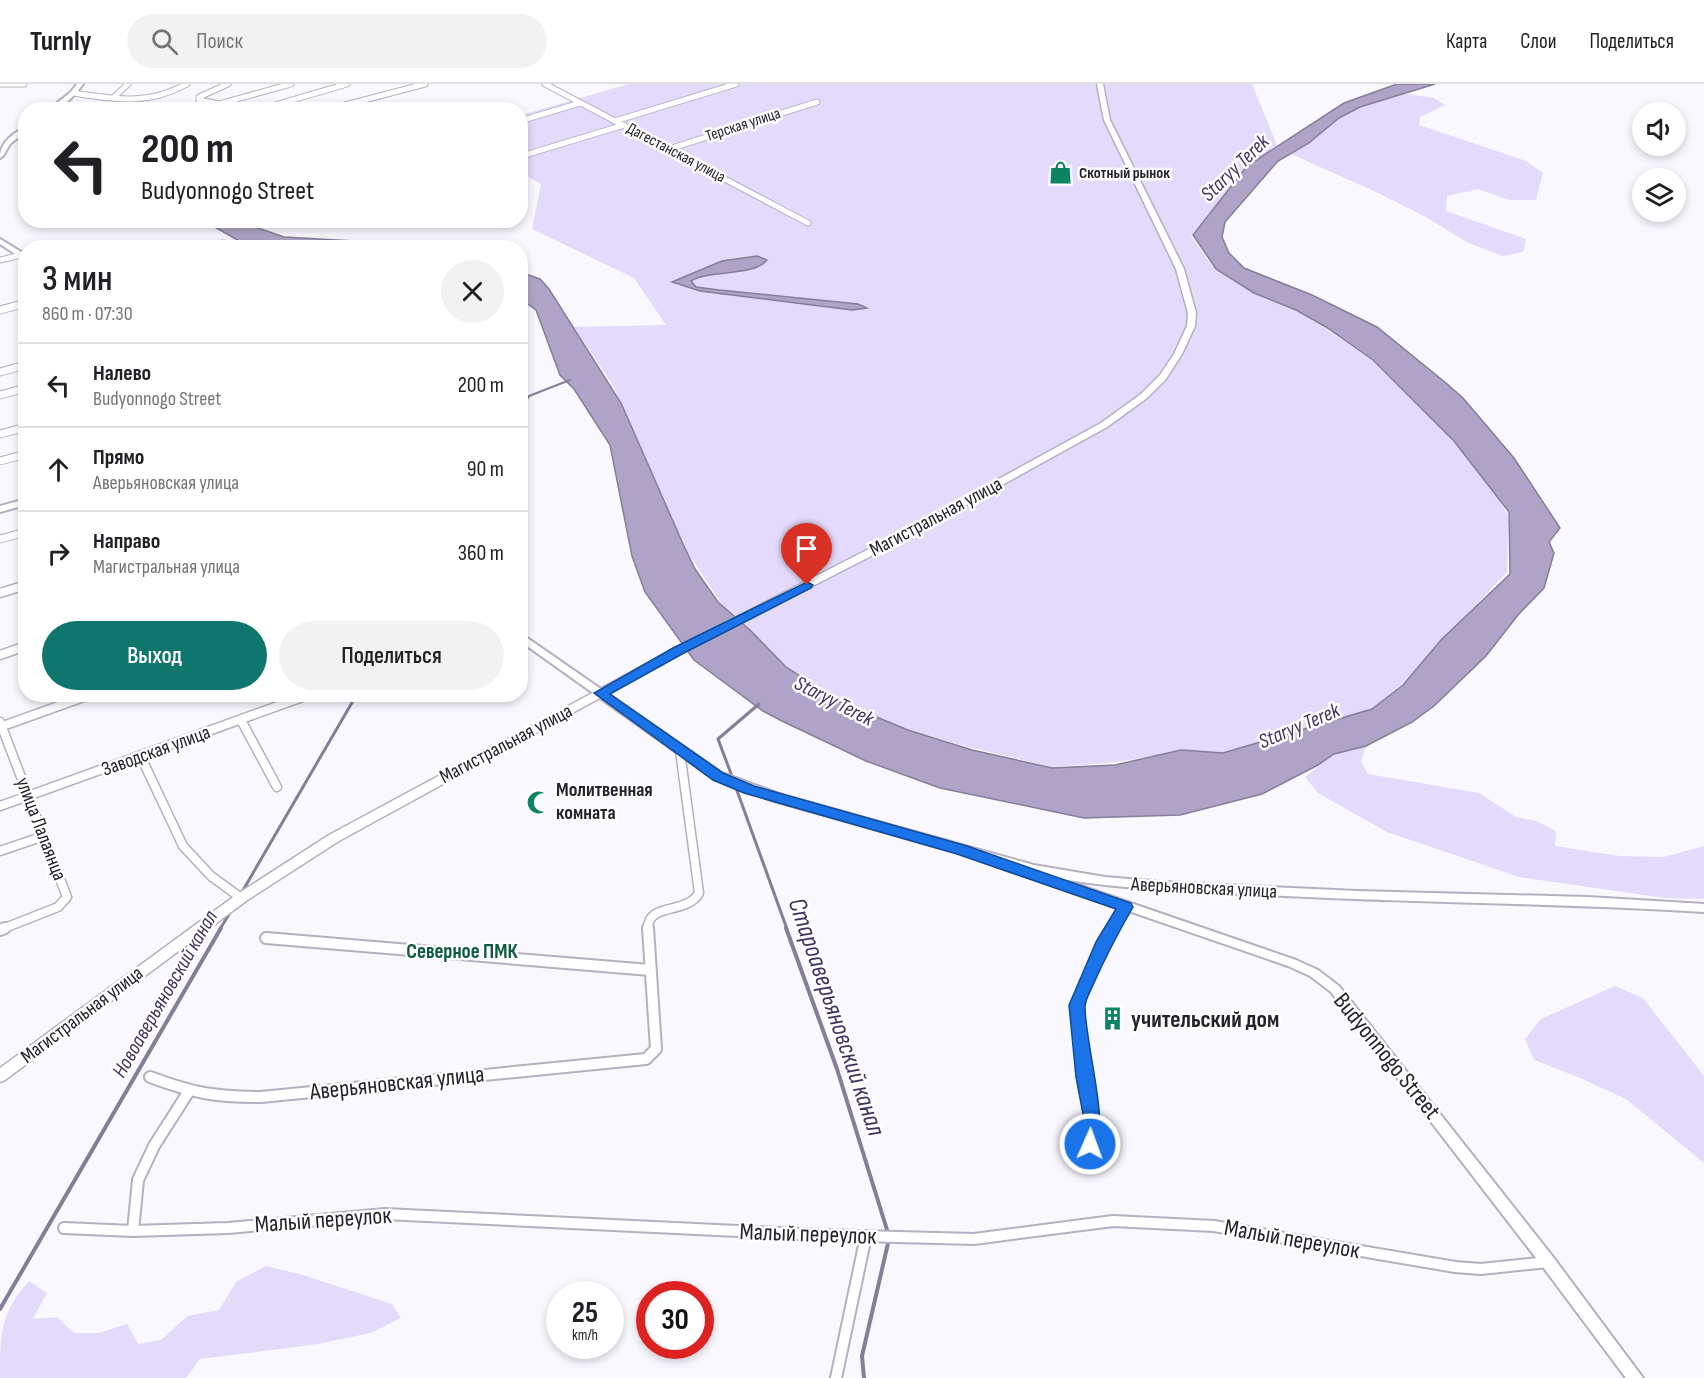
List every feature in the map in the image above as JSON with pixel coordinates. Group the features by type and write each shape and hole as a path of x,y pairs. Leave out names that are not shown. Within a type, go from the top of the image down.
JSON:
{"main road":[{"name":"Магистральная улица","path":"0,1076 241,898 334,838 678,651 906,534 1104,425 1144,396 1163,377 1178,354 1191,326 1190,300 1180,268 1107,120 1100,84"}],"street":[{"path":"0,84 24,84"},
{"path":"61,102 80,84"},
{"path":"113,98 128,84"},
{"path":"73,93 144,101 169,95 186,84"},
{"path":"209,102 199,100 199,97 228,84"},
{"path":"226,102 291,84"},
{"path":"285,102 347,84"},
{"path":"357,102 425,84"},
{"name":"Дагестанская улица","path":"545,84 808,223"},
{"path":"615,121 736,84"},
{"name":"Терская улица","path":"669,149 817,102"},
{"path":"528,119 580,103"},
{"path":"528,154 624,125"},
{"path":"0,156 3,143 18,133"},
{"path":"0,241 18,254"},
{"path":"0,260 18,258"},
{"path":"0,310 18,305"},
{"path":"0,372 18,367"},
{"path":"0,395 18,390"},
{"path":"0,434 18,429"},
{"path":"0,461 18,456"},
{"path":"0,509 18,504"},
{"path":"0,539 18,534"},
{"path":"0,593 18,587"},
{"name":"Аверьяновская улица","path":"528,642 718,776 749,790 901,831 1002,862 1084,879 1124,884 1704,908"},
{"path":"0,655 18,649"},
{"path":"1,725 69,702"},
{"name":"Заводская улица","path":"0,806 289,702"},
{"path":"241,720 277,787"},
{"name":"улица Лалаянца","path":"0,930 58,907 67,897 1,725"},
{"path":"266,938 650,970 648,922 651,916 689,906 697,900 699,893 680,751"},
{"path":"141,757 183,846 211,876 241,898"},
{"path":"0,851 44,836"},
{"name":"Budyonnogo Street","path":"1002,862 1125,907 1292,963 1314,974 1335,989 1353,1008 1635,1378"},
{"path":"1090,1144 1091,1114 1084,1077 1077,1005 1103,942 1125,907"},
{"name":"Аверьяновская улица","path":"150,1077 189,1091 220,1097 261,1097 646,1059 656,1049 650,970"},
{"path":"133,1231 138,1180 154,1146 189,1091"},
{"name":"Малый переулок","path":"64,1228 133,1231 228,1228 385,1214 974,1239 1113,1221 1214,1226 1455,1267 1480,1269 1548,1262"},
{"path":"836,1378 866,1236"}],"shaded area":[{"path":"629,84 1252,84 1277,145 1248,165 1191,236 1211,265 1255,293 1289,307 1323,327 1373,361 1447,433 1495,493 1508,516 1507,572 1402,684 1369,711 1224,753 1183,751 1109,763 1050,767 961,745 895,725 824,692 766,651 721,603 685,548 613,385 574,327 666,325 634,278 532,229 541,184 528,177 528,113"},
{"path":"1406,94 1434,98 1445,105 1420,117 1419,125 1526,161 1543,173 1536,200 1510,200 1478,189 1447,196 1446,211 1526,239 1523,252 1503,256 1468,243 1426,217 1291,154 1310,143 1339,118 1362,107"},
{"path":"1366,746 1361,761 1368,774 1479,793 1516,817 1536,821 1556,831 1555,846 1620,856 1664,857 1704,846 1704,899 1665,898 1519,877 1387,832 1318,793 1305,777 1334,754"},
{"path":"1615,986 1643,998 1704,1076 1704,1163 1626,1099 1534,1060 1525,1039 1541,1019"},
{"path":"266,1266 303,1275 392,1304 401,1318 371,1333 318,1344 200,1359 186,1378 0,1378 0,1349 7,1314 29,1281 47,1293 33,1319 57,1317 74,1333 99,1333 127,1324 138,1344 161,1340 187,1316 219,1310 236,1282"}],"water":[{"name":"Staryy Terek","path":"1397,84 1435,84 1360,107 1339,118 1309,143 1278,161 1225,222 1222,237 1229,253 1244,268 1312,295 1377,327 1446,383 1463,398 1514,458 1560,528 1549,542 1554,553 1544,588 1518,615 1486,656 1434,706 1412,722 1366,746 1334,754 1318,765 1262,794 1180,815 1084,818 940,788 866,761 763,711 694,660 645,592 632,556 610,445 574,389 560,375 536,310 528,304 528,275 540,279 549,289 621,403 695,569 718,602 751,631 786,667 840,702 908,730 972,750 1052,768 1115,765 1181,750 1223,753 1372,709 1403,685 1441,640 1510,574 1509,512 1454,441 1373,360 1326,327 1296,310 1254,293 1216,269 1193,235 1247,166 1344,103"},
{"path":"216,228 258,228 284,237 337,240 237,240"},
{"path":"757,256 767,260 752,269 709,275 691,281 696,287 858,304 867,308 852,310 700,291 672,282 722,261"}],"waterway":[{"name":"Новоаверьяновский канал","path":"528,398 570,380"},
{"name":"Новоаверьяновский канал","path":"242,892 352,702"},
{"name":"Староаверьяновский канал","path":"733,779 718,739 759,704"},
{"name":"Староаверьяновский канал","path":"735,785 787,929"},
{"name":"Новоаверьяновский канал","path":"220,929 231,911"},
{"name":"Новоаверьяновский канал","path":"0,1309 221,928"},
{"name":"Староаверьяновский канал","path":"786,928 837,1069 888,1233"},
{"name":"Староаверьяновский канал","path":"864,1378 862,1356 889,1239"}],"place":[{"name":"Скотный рынок","path":"1061,173"},
{"name":"Молитвенная комната","path":"538,802"},
{"name":"учительский дом","path":"1113,1019"}],"district":[{"name":"Северное ПМК","path":"462,951"}],"route":[{"path":"807,585 601,693 718,776 749,790 901,831 1002,862 1125,907 1103,942 1077,1005 1084,1077 1091,1114 1090,1144"}]}
